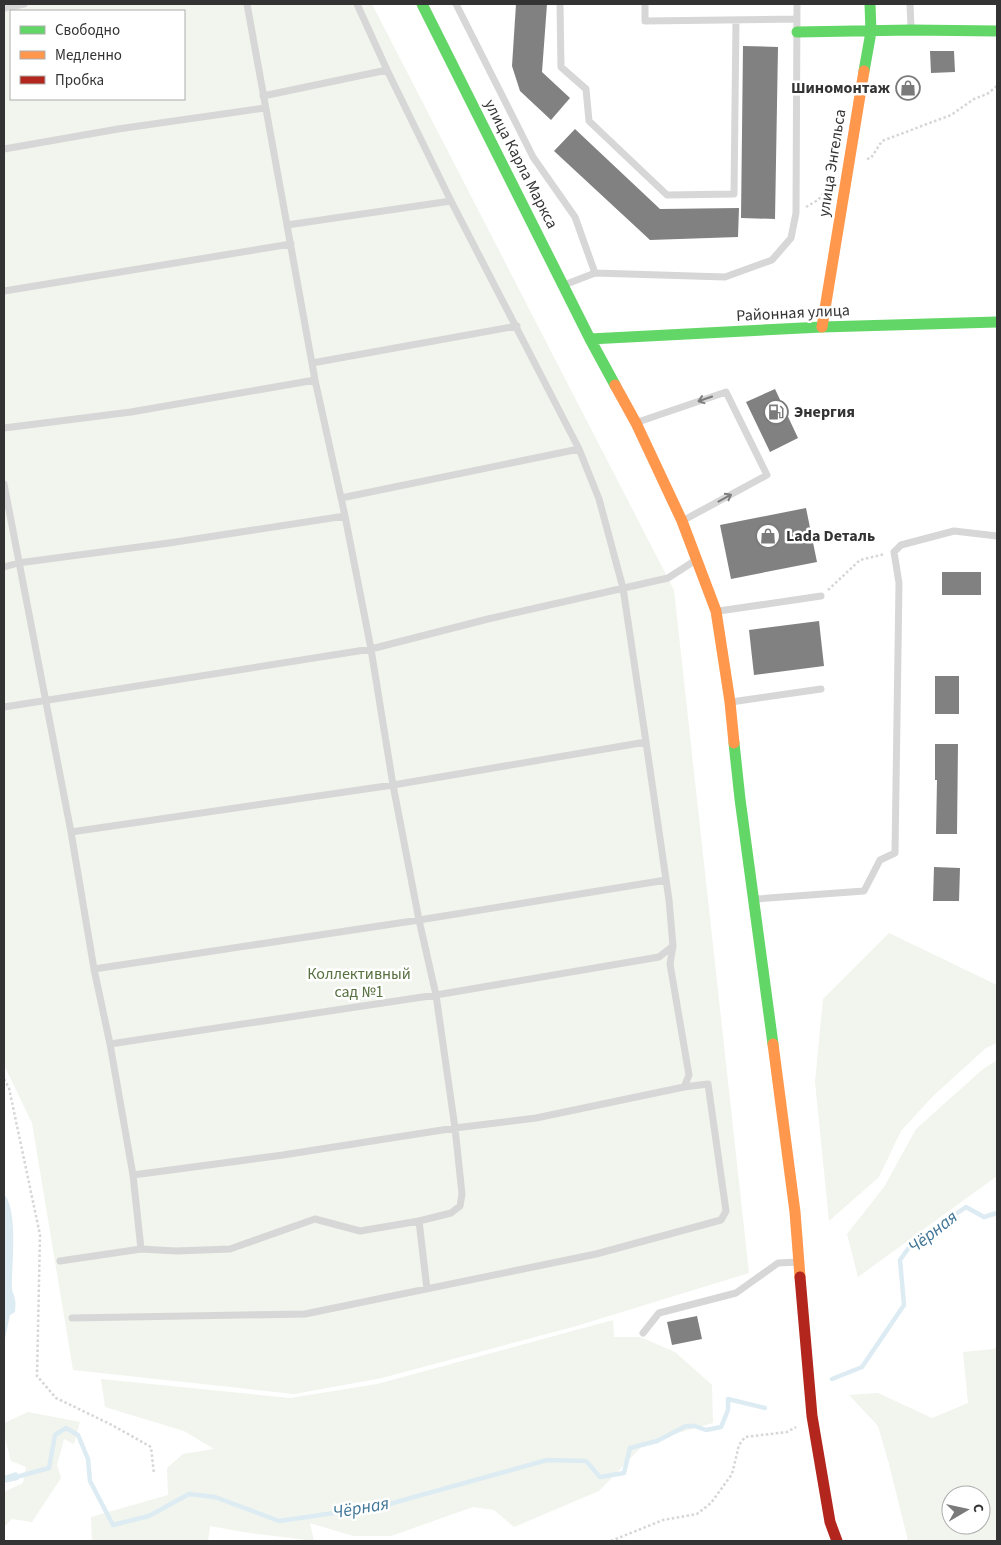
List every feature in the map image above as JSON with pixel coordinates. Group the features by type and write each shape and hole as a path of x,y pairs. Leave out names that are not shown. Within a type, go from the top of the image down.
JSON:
{"street":[{"name":"улица Карла Маркса","path":"422,4 590,339 636,423 682,521 716,611 730,702 740,799 795,1212 812,1416 830,1522 837,1541"},
{"name":"улица Энгельса","path":"822,327 871,32 870,4"},
{"path":"797,32 911,30 997,32"},
{"name":"Районная улица","path":"590,339 822,327 997,322"}],"lane":[{"path":"4,8 24,4"},
{"path":"60,1260 141,1249 176,1251 230,1249 315,1219 360,1231 419,1221 451,1213 460,1206 462,1194 455,1128 436,995 419,920 393,784 371,649 345,516 315,380 262,96 247,4"},
{"path":"357,4 451,201 579,449 600,499 623,588 666,880 673,946 670,964 689,1075 684,1087"},
{"path":"456,4 533,157 575,217 595,273"},
{"path":"560,4 561,67 586,89 589,121 667,195 734,194 736,20"},
{"path":"645,4 645,21 796,19"},
{"path":"564,285 595,273 725,277 772,260 791,238 796,213 797,4"},
{"path":"910,4 911,30"},
{"path":"262,96 387,70"},
{"path":"4,149 118,129 265,108"},
{"path":"287,226 451,201"},
{"path":"4,291 291,244"},
{"path":"312,363 516,326"},
{"path":"4,428 131,412 315,380"},
{"path":"636,423 726,392 767,475 682,521"},
{"path":"341,498 579,449"},
{"path":"4,484 46,700 94,969 110,1044 133,1175 141,1249"},
{"path":"4,567 18,563 169,543 345,516"},
{"path":"754,899 864,891 880,860 895,853 899,583 894,552 902,545 954,531 997,536"},
{"path":"4,707 371,649 488,619 668,578 696,560"},
{"path":"716,611 821,596"},
{"path":"730,702 820,689"},
{"path":"70,832 393,784 646,742"},
{"path":"94,969 419,920 666,880"},
{"path":"110,1044 436,995 659,957 673,946"},
{"path":"72,1318 305,1314 596,1254 721,1220 726,1211 708,1084 684,1087 536,1118 133,1175"},
{"path":"419,1221 427,1289"},
{"path":"643,1333 659,1314 736,1293 778,1263 799,1262"}],"path":[{"path":"848,167 872,158 882,141 951,116 974,99 987,94 997,86"},
{"path":"796,213 818,200 827,187 834,183"},
{"path":"821,596 860,560 894,552"},
{"path":"4,1079 9,1088 40,1235 38,1376 56,1398 112,1425 151,1447 154,1474"},
{"path":"611,1541 663,1520 697,1514 711,1503 732,1474 739,1445 745,1437 787,1432 812,1416"}],"green space":[{"name":"Коллективный сад №1","path":"4,4 372,4 674,590 749,1273 573,1327 382,1378 294,1394 73,1370 32,1123 4,1065"},
{"path":"889,933 997,985 997,1043 986,1048 933,1096 901,1131 879,1177 829,1221 815,1082 823,999"},
{"path":"997,1060 997,1176 858,1277 847,1234 884,1187 916,1129 983,1069"},
{"path":"613,1320 614,1337 640,1337 675,1352 712,1385 713,1423 646,1442 599,1491 514,1527 494,1510 473,1507 391,1536 353,1536 310,1523 314,1541 210,1526 208,1541 92,1541 91,1517 168,1495 167,1468 183,1454 214,1449 184,1431 105,1407 101,1379 290,1398 377,1384"},
{"path":"997,1345 997,1541 908,1541 878,1426 849,1395 878,1393 932,1418 968,1403 963,1352 994,1349"},
{"path":"28,1412 80,1422 74,1444 64,1439 57,1465 61,1478 32,1522 12,1519 4,1527 4,1492 23,1483 26,1467 11,1461 4,1434 4,1423"}],"shaded area":[{"path":"4,1194 9,1202 13,1226 12,1289 15,1299 15,1312 10,1315 4,1343"},
{"path":"16,1472 20,1476 18,1480 4,1483 4,1476"}],"building":[{"path":"516,4 547,4 542,72 570,98 551,120 520,91 512,66"},
{"path":"743,46 778,47 775,219 741,218"},
{"path":"930,51 954,51 955,72 931,73"},
{"path":"575,129 660,209 739,208 738,237 650,240 554,151"},
{"path":"775,389 798,438 770,452 746,402"},
{"path":"806,508 817,562 731,579 720,525"},
{"path":"942,572 981,572 981,595 942,595"},
{"path":"819,621 824,666 754,675 749,630"},
{"path":"935,676 959,676 959,714 935,714"},
{"path":"935,744 958,744 957,834 936,834 937,780 935,780"},
{"path":"934,867 960,868 959,901 933,901"},
{"path":"697,1316 702,1339 672,1345 667,1322"}],"waterway":[{"name":"Чёрная","path":"832,1379 862,1367 904,1305 900,1260 910,1246 966,1207 984,1217 997,1213"},
{"name":"Чёрная","path":"4,1478 20,1476 49,1468 55,1435 66,1428 78,1435 88,1459 90,1481 113,1525 149,1516 189,1494 215,1497 279,1521 382,1506 547,1460 586,1461 600,1477 624,1473 630,1448 657,1441 686,1426 695,1426 706,1430 721,1427 728,1410 728,1399 765,1408"}],"traffic: fast":[{"path":"422,4 590,339 615,385"},
{"path":"864,71 871,32 870,4"},
{"path":"797,32 997,31"},
{"path":"590,339 822,327 997,322"},
{"path":"734,743 773,1044"}],"traffic: slow":[{"path":"822,327 864,71"},
{"path":"615,385 636,423 682,521 716,611 730,702 734,743"},
{"path":"773,1044 795,1212 800,1277"}],"traffic: jam":[{"path":"800,1277 812,1416 830,1522 837,1541"}],"place":[{"name":"Шиномонтаж","path":"908,88"},
{"name":"Энергия","path":"776,412"},
{"name":"Lada Dеталь","path":"768,536"}]}
